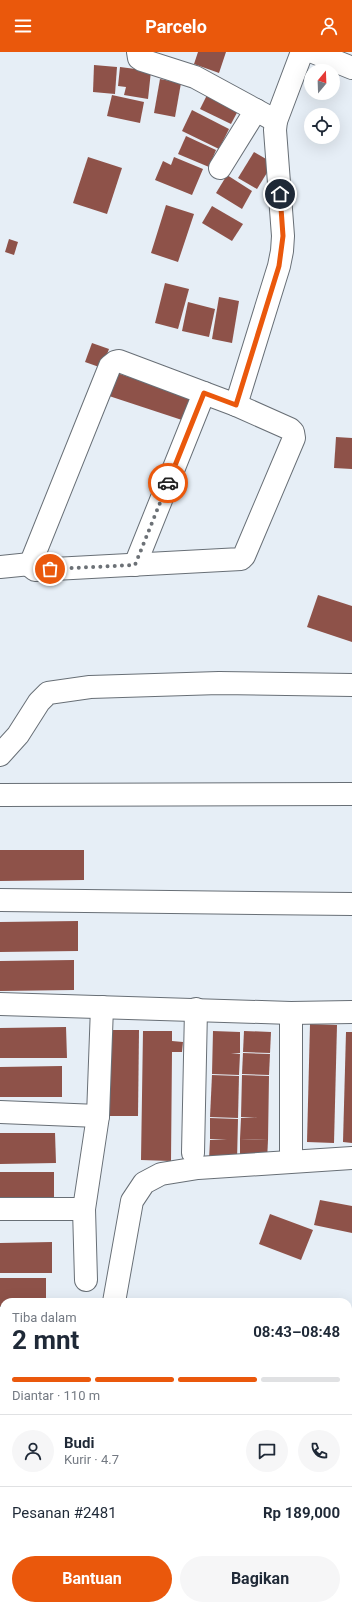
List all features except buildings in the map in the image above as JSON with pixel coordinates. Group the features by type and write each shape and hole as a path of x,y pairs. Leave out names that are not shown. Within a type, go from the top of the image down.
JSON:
{"street":[{"path":"138,52 139,58 142,60 194,77 276,121"},
{"path":"236,405 279,266 282,251 283,236 275,137 276,121 302,52"},
{"path":"313,52 352,68"},
{"path":"220,168 256,110"},
{"path":"119,361 123,362 236,405 290,429 293,432 294,438 244,556 238,560 35,570 30,566 30,564 110,366 113,363 119,361"},
{"path":"135,565 204,393"},
{"path":"0,567 30,564"},
{"path":"0,755 18,735 38,702 48,693 90,687 219,683 352,685"},
{"path":"0,795 352,794"},
{"path":"0,900 352,904"},
{"path":"0,1004 291,1013 352,1012"},
{"path":"86,1280 84,1210 98,1116 102,1007"},
{"path":"194,1154 196,1009"},
{"path":"291,1013 291,1151"},
{"path":"0,1112 98,1116"},
{"path":"115,1298 132,1201 144,1183 161,1174 198,1168 352,1158"},
{"path":"0,1209 84,1210"}],"way so far":[{"path":"50,569 135,565 168,483"}],"route":[{"path":"168,483 204,393 236,405 279,266 283,236 280,194"}]}
